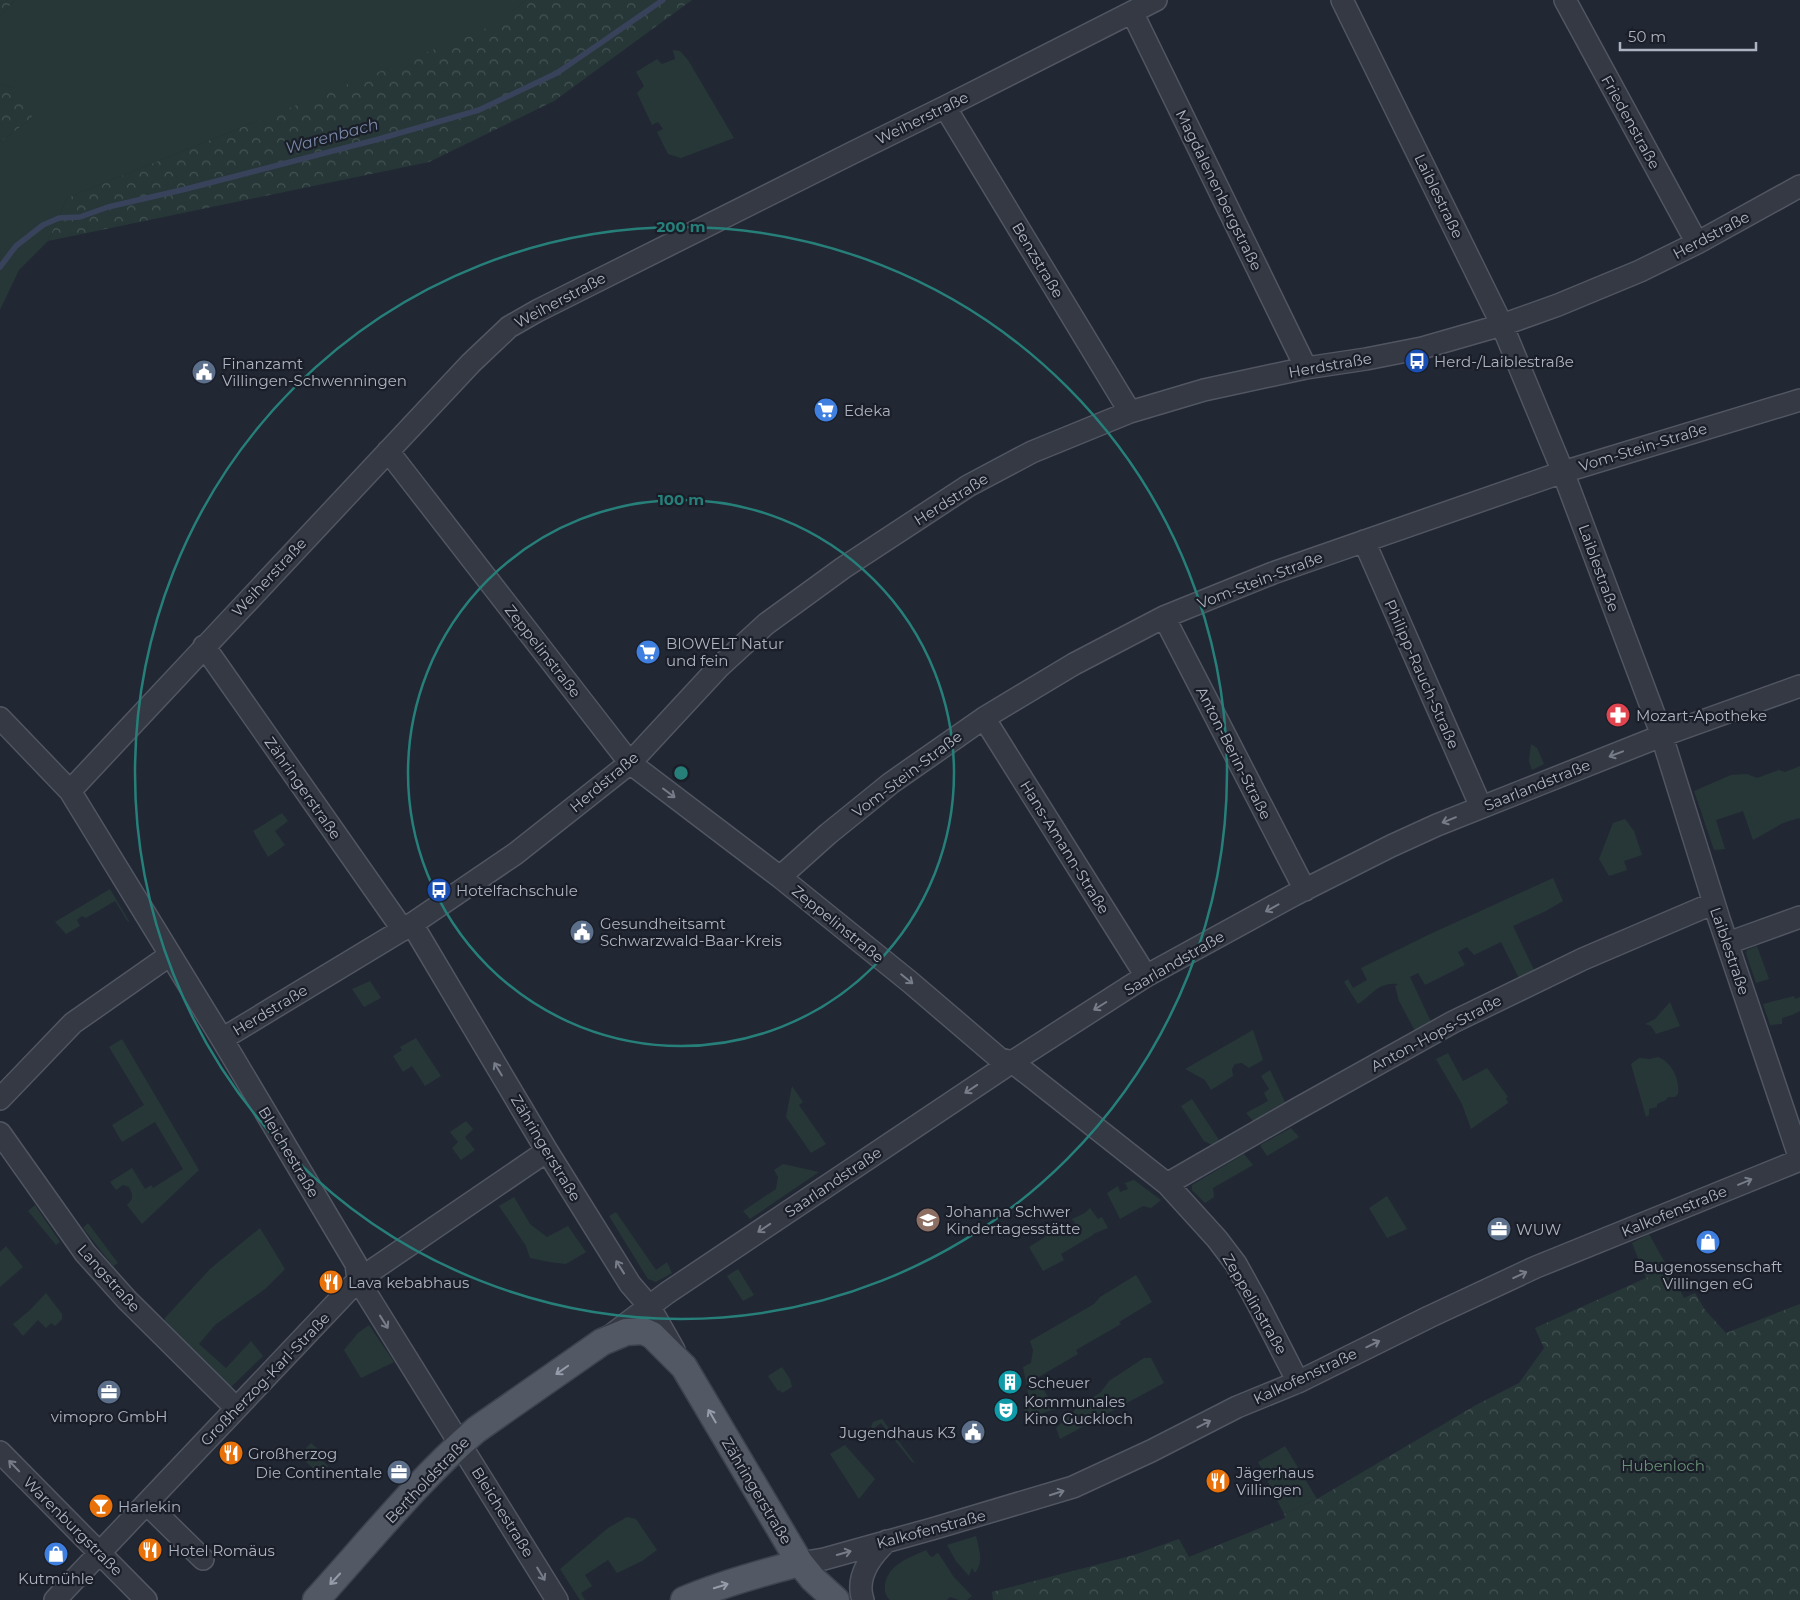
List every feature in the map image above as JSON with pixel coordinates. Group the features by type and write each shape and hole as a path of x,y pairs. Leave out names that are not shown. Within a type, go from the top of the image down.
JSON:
{"main road":[{"name":"Zähringerstraße","path":"602,1342 626,1332 643,1331 652,1335 684,1367 800,1563 812,1579 836,1600"},
{"name":"Bertholdstraße","path":"316,1600 460,1443 602,1342"},
{"path":"684,1600 706,1591 800,1563"}],"street":[{"name":"Weiherstraße","path":"70,791 471,363 509,327 646,255 1156,0"},
{"name":"Laiblestraße","path":"1342,0 1502,324 1563,472 1661,736 1714,903 1800,1159"},
{"name":"Friedenstraße","path":"1565,0 1697,243"},
{"name":"Magdalenenbergstraße","path":"1132,12 1306,368"},
{"name":"Benzstraße","path":"945,107 1130,412"},
{"name":"Herdstraße","path":"222,1039 408,927 514,854 630,763 718,668 766,624 842,568 976,482 1032,452 1130,412 1204,390 1306,368 1422,348 1558,305 1640,271 1697,243 1800,186"},
{"name":"Vom-Stein-Straße","path":"780,878 828,834 891,783 984,718 1074,664 1164,617 1268,575 1563,472 1799,405"},
{"name":"Zeppelinstraße","path":"388,451 630,763 780,878 910,982 1000,1059 1012,1062 1168,1184 1217,1239 1236,1264 1298,1382"},
{"name":"Philipp-Rauch-Straße","path":"1364,541 1480,807"},
{"name":"Anton-Berin-Straße","path":"1164,617 1305,890"},
{"name":"Zähringerstraße","path":"204,646 408,927 630,1284 649,1306 684,1367"},
{"name":"Saarlandstraße","path":"602,1342 649,1306 1012,1062 1146,976 1391,846 1480,807 1661,736 1800,686"},
{"name":"Bleichestraße","path":"0,718 70,791 222,1039 356,1264 358,1280 557,1600"},
{"name":"Hans-Amann-Straße","path":"984,718 1146,976"},
{"name":"Anton-Hops-Straße","path":"1168,1184 1453,1022 1583,959 1714,903"},
{"path":"1728,943 1800,917"},
{"path":"0,1099 73,1023 170,954"},
{"name":"Langstraße","path":"0,1133 85,1254 127,1300 236,1408"},
{"name":"Großherzog-Karl-Straße","path":"55,1600 358,1280 547,1151"},
{"name":"Kalkofenstraße","path":"800,1563 1011,1507 1074,1487 1151,1451 1237,1407 1298,1382 1428,1317 1536,1268 1800,1159"},
{"name":"Warenburgstraße","path":"0,1452 146,1600"},
{"path":"147,1504 203,1559"},
{"path":"863,1600 860,1586 865,1568 874,1554 887,1541"}],"green space":[{"path":"0,0 15,0 0,16"},
{"path":"15,0 526,0 490,27 67,198 48,241 19,270 0,310 0,142 32,118 14,88 0,84 0,16"},
{"path":"526,0 692,0 554,101 429,162 48,241 67,198 489,27"},
{"path":"673,50 680,51 688,60 734,138 681,158 668,154 657,132 663,129 658,122 652,125 637,93 644,86 636,72 657,59 662,64 675,59"},
{"path":"0,84 14,88 29,101 32,118 0,142"},
{"path":"1531,744 1537,748 1544,764 1532,770 1529,761"},
{"path":"1800,766 1800,820 1799,818 1783,823 1753,840 1743,811 1716,820 1725,849 1714,850 1694,791 1731,775 1747,774 1757,778 1779,770 1785,772"},
{"path":"282,813 288,821 275,831 285,845 268,857 253,831"},
{"path":"1625,819 1634,831 1642,855 1624,861 1627,870 1609,876 1599,859 1613,823"},
{"path":"1553,878 1563,901 1513,926 1535,972 1519,978 1501,942 1474,955 1467,947 1458,952 1465,965 1425,985 1418,973 1410,977 1431,1022 1415,1031 1399,1001 1395,986 1398,984 1380,987 1358,1004 1344,982 1348,979 1353,988 1367,980 1361,968"},
{"path":"110,889 128,922 115,901 86,918 82,916 77,920 80,926 66,934 55,922"},
{"path":"1757,946 1769,979 1756,983 1746,953 1747,950"},
{"path":"370,981 381,998 364,1007 352,989"},
{"path":"1794,996 1795,999 1800,997 1800,1011 1782,1018 1782,1024 1770,1025 1763,1004"},
{"path":"1670,1002 1680,1026 1656,1034 1651,1026 1645,1024 1655,1019"},
{"path":"1253,1030 1263,1060 1249,1068 1242,1063 1235,1064 1232,1069 1233,1076 1211,1090 1205,1080 1185,1069"},
{"path":"416,1038 441,1076 425,1086 412,1066 403,1072 393,1056 402,1050 400,1047"},
{"path":"122,1039 199,1170 142,1224 127,1205 132,1197 129,1187 123,1185 116,1190 110,1182 132,1168 145,1189 151,1185 153,1188 183,1169 155,1122 122,1142 112,1125 144,1105 109,1047"},
{"path":"1448,1053 1463,1081 1487,1068 1508,1097 1506,1098 1508,1103 1471,1129 1462,1104 1436,1059"},
{"path":"1658,1057 1663,1059 1674,1072 1678,1083 1678,1094 1675,1097 1668,1097 1657,1104 1657,1107 1649,1109 1649,1115 1646,1117 1631,1064 1639,1058 1650,1059"},
{"path":"1270,1070 1285,1102 1254,1122 1246,1113 1268,1101 1264,1093 1269,1089 1261,1076"},
{"path":"792,1086 803,1102 799,1105 826,1144 811,1153 786,1117"},
{"path":"1192,1099 1219,1140 1212,1145 1204,1141 1181,1106"},
{"path":"466,1121 473,1129 465,1137 475,1150 461,1160 452,1148 458,1142 450,1132"},
{"path":"1291,1128 1299,1137 1267,1156 1260,1145"},
{"path":"1244,1154 1253,1165 1213,1188 1214,1197 1205,1203 1192,1190 1192,1185"},
{"path":"783,1164 819,1172 750,1219 743,1211 776,1189 778,1177 774,1170"},
{"path":"1134,1180 1161,1200 1151,1208 1143,1206 1120,1219 1107,1193 1118,1186 1120,1192 1128,1189 1125,1183"},
{"path":"1387,1196 1407,1229 1387,1238 1369,1208"},
{"path":"514,1197 530,1224 547,1237 568,1226 586,1252 566,1264 530,1258 526,1246 499,1206"},
{"path":"35,1205 60,1242 56,1245 28,1211"},
{"path":"1090,1208 1098,1219 1102,1217 1108,1228 1093,1234 1061,1254 1064,1260 1043,1271 1029,1247 1064,1225 1066,1228 1075,1223 1072,1219 1085,1213"},
{"path":"616,1212 656,1270 667,1262 672,1273 656,1282 648,1279 609,1216"},
{"path":"88,1223 118,1263 113,1266 83,1228"},
{"path":"260,1228 285,1269 265,1289 215,1325 199,1344 226,1368 251,1341 263,1356 230,1388 165,1321 165,1318 210,1269"},
{"path":"1649,1234 1669,1270 1646,1278 1632,1243"},
{"path":"6,1246 23,1267 0,1287 0,1252"},
{"path":"738,1269 754,1295 743,1301 727,1276"},
{"name":"Hubenloch","path":"1669,1270 1684,1298 1695,1293 1705,1310 1726,1333 1800,1304 1800,1600 993,1600 992,1592 1134,1555 1179,1539 1189,1557 1285,1518 1284,1514 1317,1499 1476,1405 1519,1383 1544,1348 1535,1328 1646,1278"},
{"path":"1136,1275 1152,1302 1119,1322 1121,1324 1076,1350 1078,1354 1037,1378 1055,1409 1026,1419 1023,1399 1029,1398 1023,1367 1031,1363 1033,1350 1030,1341 1094,1304 1100,1297"},
{"path":"46,1293 62,1314 62,1319 55,1326 51,1323 46,1328 38,1320 23,1336 13,1324"},
{"path":"369,1325 394,1362 361,1378 344,1350 358,1333"},
{"path":"1144,1358 1151,1358 1164,1383 1060,1439 1056,1428 1080,1405 1100,1393 1109,1381"},
{"path":"782,1367 790,1379 792,1387 782,1393 780,1390 778,1391 768,1376"},
{"path":"882,1419 915,1463 912,1462 881,1423 873,1429 871,1427 873,1422"},
{"path":"311,1443 318,1449 316,1454 328,1466 320,1475 299,1455"},
{"path":"845,1445 875,1479 859,1499 830,1454"},
{"path":"1285,1446 1317,1499 1284,1514 1258,1462"},
{"path":"627,1517 636,1519 657,1550 642,1561 617,1573 608,1560 585,1575 592,1586 581,1593 585,1600 580,1600 560,1569 608,1528"},
{"path":"976,1536 980,1560 978,1569 975,1573 972,1568 969,1576 956,1561 947,1545"},
{"path":"926,1550 933,1557 937,1553 939,1554 953,1576 972,1596 967,1600 950,1597 947,1600 890,1600 887,1597 885,1587 890,1572 906,1559"}],"waterway":[{"name":"Warenbach","path":"0,267 16,246 43,225 59,218 80,217 108,207 186,189 379,139 479,110 557,73 663,0"}],"place":[{"name":"Herd-/Laiblestraße","path":"1417,361"},
{"name":"Finanzamt Villingen-Schwenningen","path":"204,372"},
{"name":"Edeka","path":"826,410"},
{"name":"BIOWELT Natur und fein","path":"648,652"},
{"name":"Mozart-Apotheke","path":"1618,715"},
{"name":"Hotelfachschule","path":"439,890"},
{"name":"Gesundheitsamt Schwarzwald-Baar-Kreis","path":"582,932"},
{"name":"Johanna Schwer Kindertagesstätte","path":"928,1220"},
{"name":"WUW","path":"1499,1229"},
{"name":"Baugenossenschaft Villingen eG","path":"1708,1242"},
{"name":"Lava kebabhaus","path":"331,1282"},
{"name":"Scheuer","path":"1010,1382"},
{"name":"vimopro GmbH","path":"109,1392"},
{"name":"Kommunales Kino Guckloch","path":"1006,1410"},
{"name":"Jugendhaus K3","path":"973,1432"},
{"name":"Großherzog","path":"231,1453"},
{"name":"Die Continentale","path":"399,1472"},
{"name":"Jägerhaus Villingen","path":"1218,1481"},
{"name":"Harlekin","path":"101,1506"},
{"name":"Hotel Romäus","path":"150,1550"},
{"name":"Kutmühle","path":"56,1554"}]}
